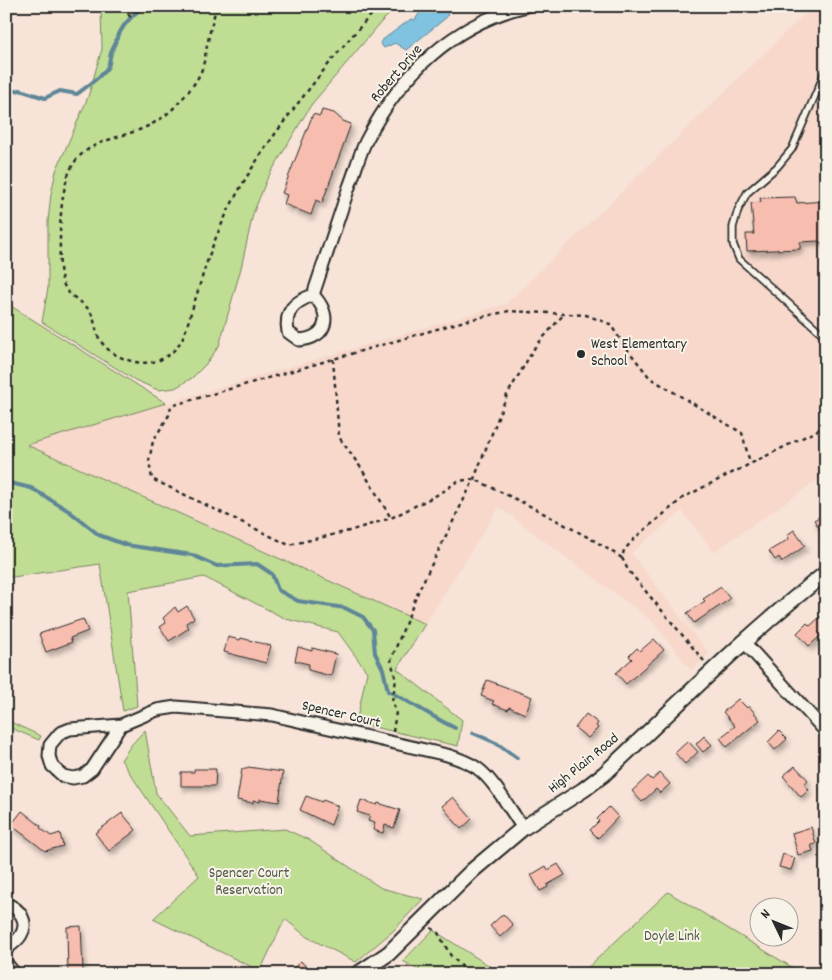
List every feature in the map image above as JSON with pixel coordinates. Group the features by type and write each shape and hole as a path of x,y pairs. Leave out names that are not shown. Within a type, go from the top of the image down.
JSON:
{"street":[{"name":"Robert Drive","path":"313,295 365,143 387,104 424,60 471,26 514,9 527,6"},
{"name":"High Plain Road","path":"358,974 389,953 473,870 523,828 583,790 604,774 744,642 784,606 826,573"},
{"path":"744,642 826,732"},
{"name":"Spencer Court","path":"121,725 88,773 78,777 68,777 59,773 52,766 49,756 50,745 60,733 70,729 121,725 157,710 184,707 272,715 447,755 468,763 477,768 493,786 523,828"},
{"path":"6,904 14,907 21,914 24,926 19,939 6,949"},
{"path":"6,964 15,974"}],"lane":[{"path":"826,70 792,149 777,167 748,193 738,210 733,227 733,244 739,258 826,337"}],"path":[{"path":"217,6 202,70 181,100 165,115 150,125 92,147 74,163 67,182 60,229 64,285 70,294 90,311 99,337 106,347 116,354 144,363 167,356 178,346 188,322 213,244 235,196 248,174 266,146 322,72 380,6"},
{"path":"128,14 133,20"},
{"path":"713,672 628,570 622,558 595,541 528,505 474,479 458,481 441,493 392,518 349,531 289,545 152,479 148,460 153,441 169,415 171,406 468,320 509,311 586,315 610,324 650,378 742,433 750,463"},
{"path":"391,742 396,720 396,712 392,701 396,680 391,660 418,592 474,479 507,395 534,347 564,314"},
{"path":"333,359 339,437 392,518"},
{"path":"622,558 624,550 636,537 684,496 826,426"},
{"path":"420,924 437,931 451,956 470,974"}],"shaded area":[{"name":"West Elementary School","path":"813,6 826,6 826,474 714,552 682,511 631,553 709,654 691,670 651,620 499,507 425,624 26,444 506,304"}],"green space":[{"path":"101,6 399,6 382,21 311,105 267,179 253,214 241,268 219,346 206,364 192,378 175,388 158,390 135,380 42,322 48,288 48,221 51,194 56,171 88,97 102,49"},
{"path":"6,303 166,403 27,445 425,624 397,669 462,720 458,746 356,723 367,672 338,632 286,619 204,577 128,591 137,706 123,711 100,564 6,578"},
{"path":"6,720 41,736 39,740 6,726"},
{"name":"Spencer Court Reservation","path":"145,730 156,793 190,836 285,829 309,840 381,888 423,899 393,931 356,962 307,937 285,919 260,971 153,919 199,876 121,760"},
{"name":"Doyle Link","path":"668,892 750,942 750,948 760,948 803,974 581,974"},
{"path":"433,930 502,974 425,974 403,961"}],"water":[{"path":"428,6 449,6 447,17 406,50 395,43 384,48 380,43 381,41 411,19 415,20 420,12"}],"building":[{"path":"322,110 334,113 343,121 351,124 322,203 316,200 311,215 284,204 287,195 282,193 313,114 320,116"},
{"path":"795,197 797,203 826,201 826,247 819,241 800,242 800,249 747,251 746,234 754,234 751,203 761,202 760,198"},
{"path":"826,513 826,539 814,520"},
{"path":"794,530 805,546 782,562 779,557 775,560 769,551 789,539 787,535"},
{"path":"721,587 730,599 694,623 687,613"},
{"path":"187,606 194,618 186,623 189,628 169,641 160,627 166,623 163,618 175,607 178,612"},
{"path":"821,616 826,621 826,631 809,646 797,633 807,623 810,626"},
{"path":"83,619 88,631 70,638 72,642 46,652 39,634"},
{"path":"228,637 240,640 241,638 271,646 266,663 224,652"},
{"path":"654,639 664,650 626,684 616,673 632,659 629,656 637,648 640,651"},
{"path":"298,647 312,651 312,648 336,654 331,676 308,670 309,664 295,661"},
{"path":"487,680 532,697 525,714 509,707 508,710 492,704 494,701 481,696"},
{"path":"738,699 747,708 749,706 760,720 727,747 720,738 735,726 723,712"},
{"path":"586,714 598,723 596,726 598,728 588,738 575,728"},
{"path":"779,731 787,739 775,750 768,742"},
{"path":"704,736 712,745 703,752 696,744"},
{"path":"688,741 698,752 685,764 675,753"},
{"path":"795,766 808,780 804,784 809,790 801,797 783,776"},
{"path":"248,767 283,772 279,802 260,799 260,802 253,800 253,803 237,800 242,769 247,769"},
{"path":"194,769 216,769 215,786 181,786 181,772 194,772"},
{"path":"660,773 670,784 660,793 656,789 642,802 632,791 648,776 652,780"},
{"path":"306,796 338,806 331,825 300,810"},
{"path":"453,797 472,819 461,829 442,806"},
{"path":"361,800 400,810 394,828 385,825 383,833 373,830 375,823 368,821 370,816 357,812"},
{"path":"609,807 618,817 598,838 590,830 599,821 597,819"},
{"path":"22,811 51,836 60,833 63,846 45,851 11,825"},
{"path":"122,813 136,830 109,851 95,833"},
{"path":"811,827 816,844 811,845 813,851 798,855 792,833"},
{"path":"783,854 795,858 791,870 779,867"},
{"path":"558,864 565,875 540,891 531,875 546,866 548,870"},
{"path":"503,914 513,925 500,937 490,926"},
{"path":"81,926 83,972 68,973 67,927"},
{"path":"301,961 312,974 287,974"}],"waterway":[{"path":"6,93 20,90 45,98 60,91 77,94 105,71 109,65 111,53 120,32 127,22 144,6"},
{"path":"6,482 31,488 69,511 99,535 126,545 192,555 217,566 257,564 272,574 278,590 298,601 345,608 363,617 373,630 375,653 383,669 388,691 455,728"},
{"path":"473,733 496,743 517,758"}],"place":[{"name":"West Elementary School","path":"581,354"}]}
